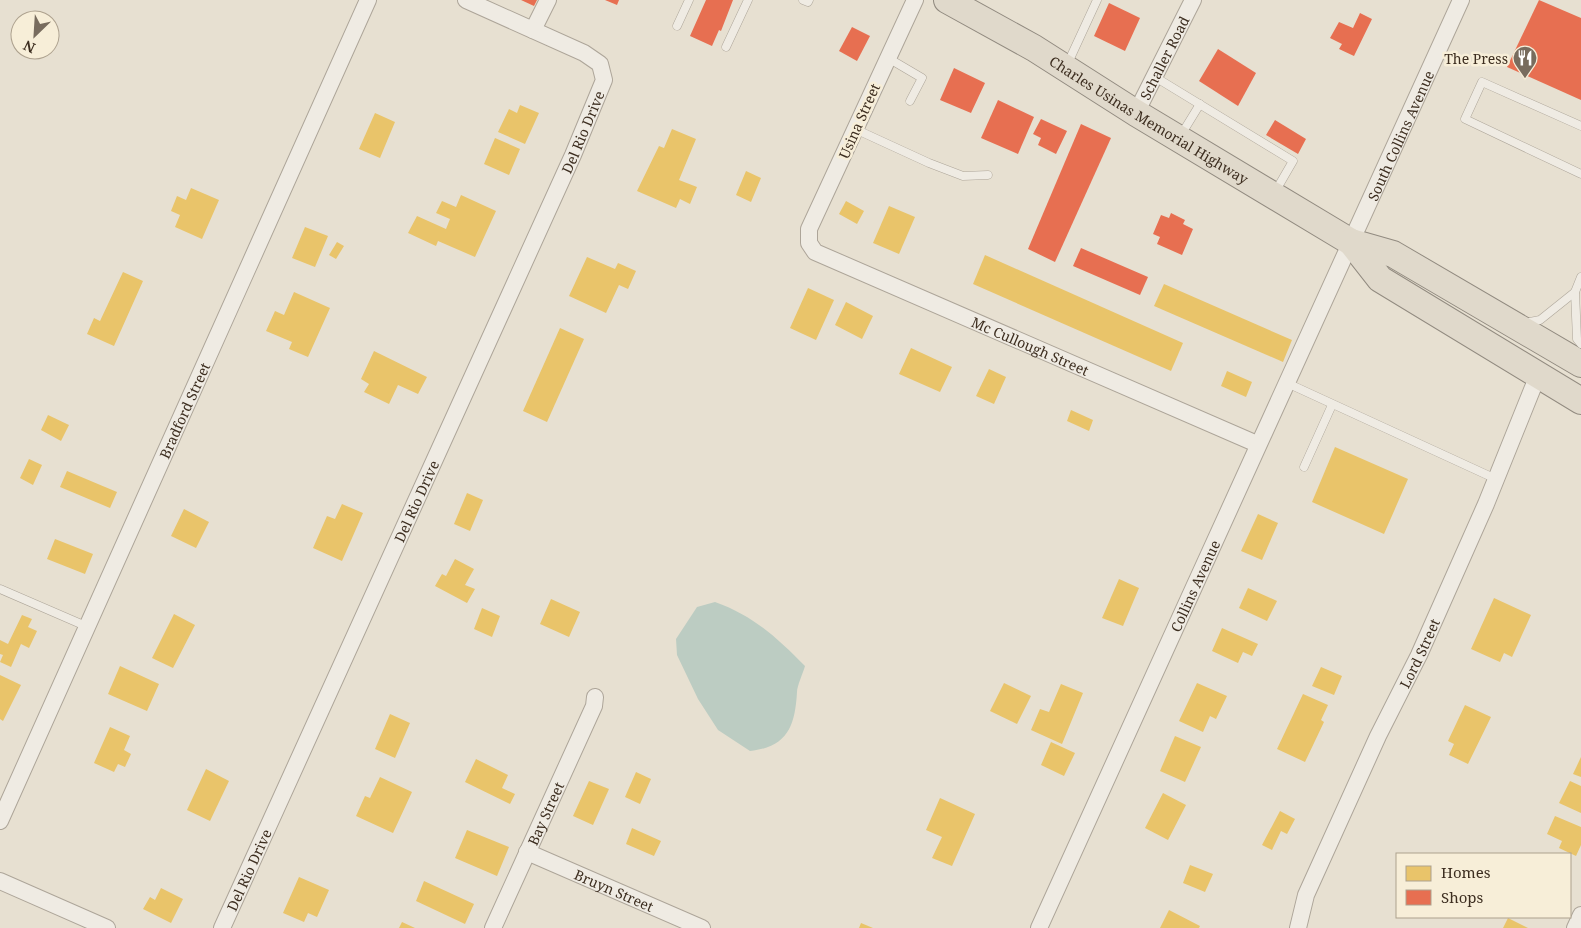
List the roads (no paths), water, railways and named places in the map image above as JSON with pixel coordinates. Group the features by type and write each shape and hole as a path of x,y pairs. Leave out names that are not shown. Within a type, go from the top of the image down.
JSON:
{"highway":[{"name":"Charles Usinas Memorial Highway","path":"947,0 983,18 1136,113 1351,242 1393,254 1513,326 1581,364"},
{"name":"Charles Usinas Memorial Highway","path":"1351,242 1380,279 1581,401"}],"street":[{"name":"Bradford Street","path":"0,821 368,0"},
{"path":"466,0 533,30 548,0"},
{"name":"Usina Street","path":"809,243 809,229 915,0"},
{"name":"Schaller Road","path":"1136,113 1193,0"},
{"name":"South Collins Avenue","path":"1351,242 1461,0"},
{"name":"Del Rio Drive","path":"222,928 573,156 604,80 604,72 600,64 584,53 533,30"},
{"name":"Collins Avenue","path":"1039,928 1257,444 1351,242"},
{"name":"Mc Cullough Street","path":"809,243 815,252 821,256 1257,444"},
{"name":"Lord Street","path":"1298,928 1306,894 1374,744 1419,655 1496,479 1538,375"},
{"name":"Bay Street","path":"493,928 594,706 595,697"},
{"name":"Bruyn Street","path":"528,852 702,928"},
{"path":"0,881 107,928"},
{"path":"1575,928 1581,915"}],"lane":[{"path":"677,26 689,0"},
{"path":"726,47 748,0"},
{"path":"803,0 808,2 809,0"},
{"path":"1065,69 1097,0"},
{"path":"888,58 922,78 910,101"},
{"path":"1155,77 1294,161 1273,196"},
{"path":"1581,126 1482,82 1465,119 1581,174"},
{"path":"1179,139 1200,104"},
{"path":"855,129 928,163 963,176 988,175"},
{"path":"1513,326 1540,320 1575,292 1581,279"},
{"path":"1575,292 1577,339 1581,344"},
{"path":"1286,382 1496,479"},
{"path":"1304,467 1332,404"},
{"path":"0,589 88,627"}],"place":[{"name":"The Press","path":"1525,79"}]}
